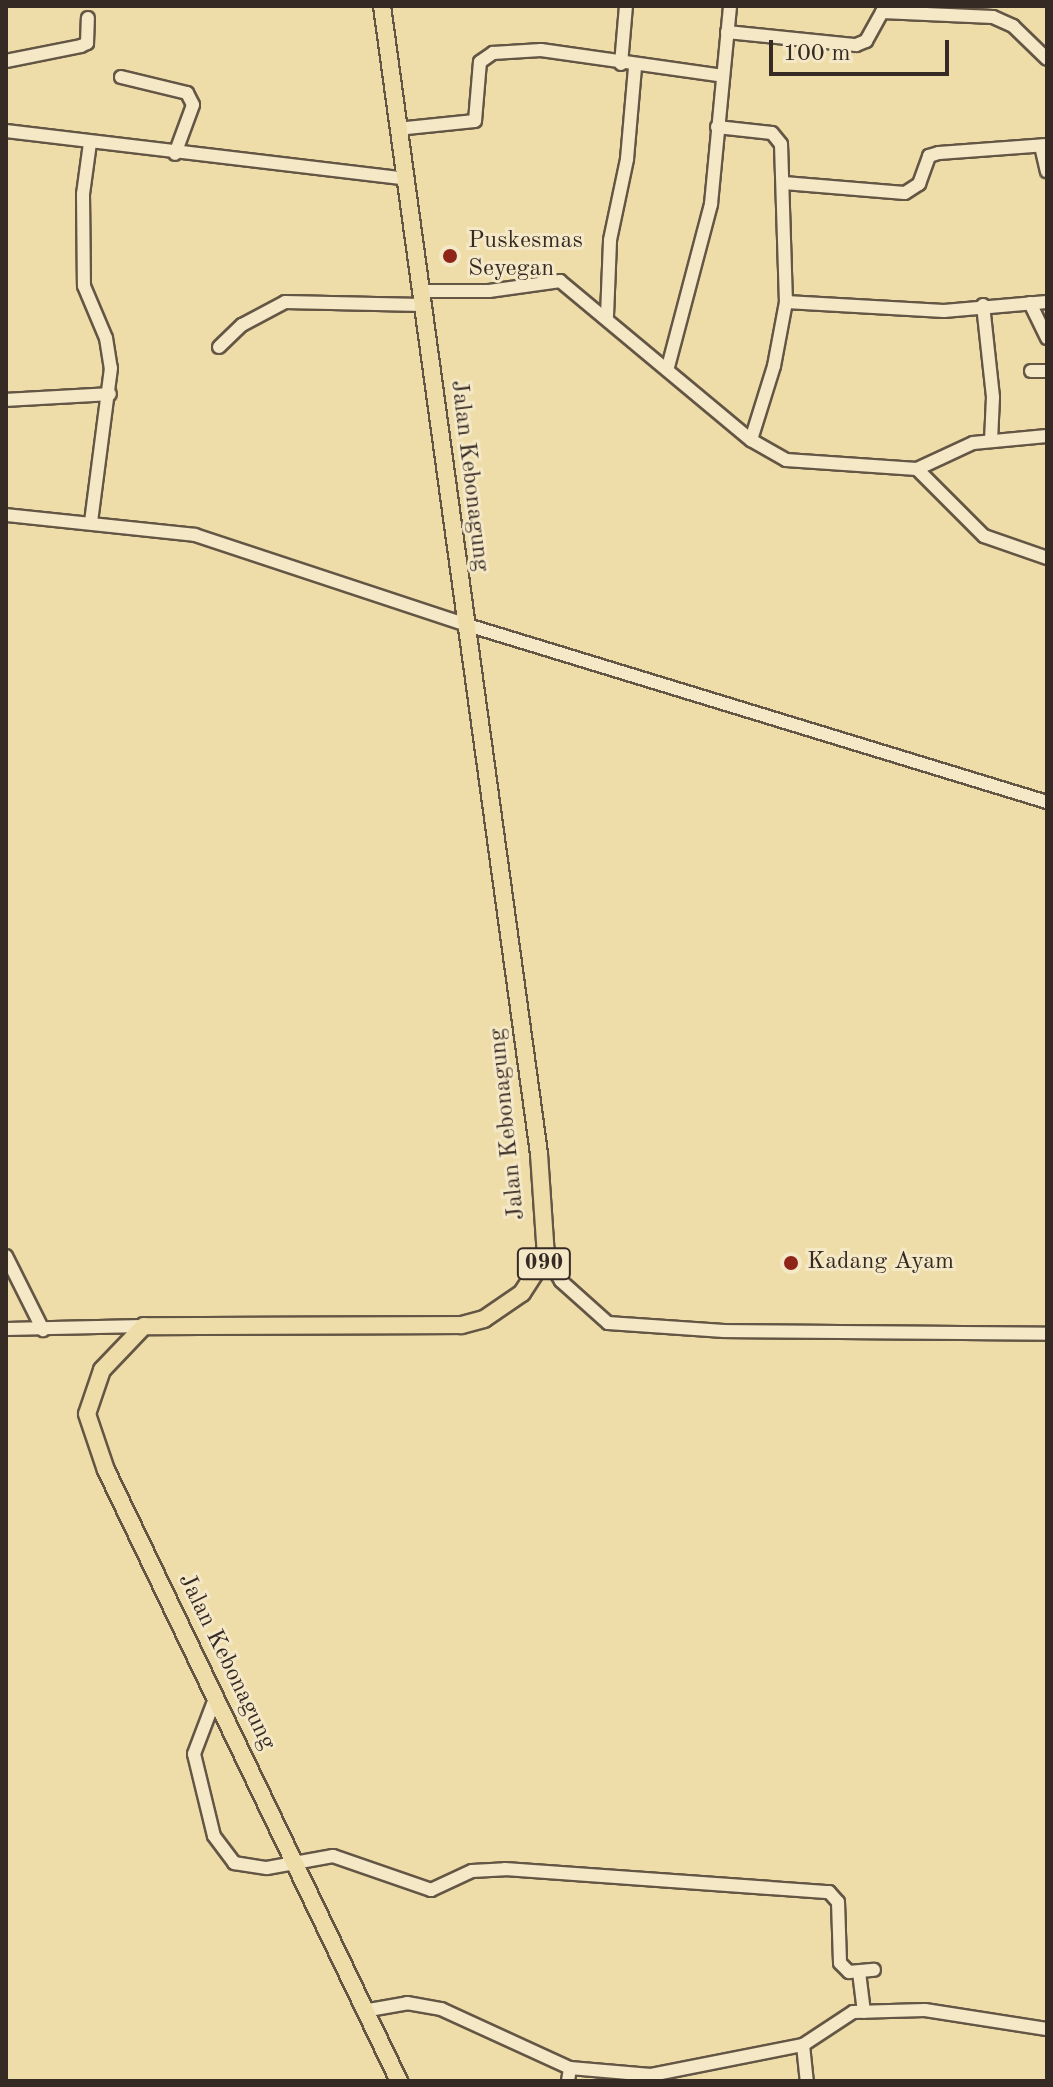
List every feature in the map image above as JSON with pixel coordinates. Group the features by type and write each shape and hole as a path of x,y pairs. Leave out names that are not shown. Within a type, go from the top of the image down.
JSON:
{"main road":[{"name":"Jalan Kebonagung","path":"382,6 403,178 539,1154 546,1256"},
{"name":"090","path":"144,1326 461,1325 484,1319 522,1293 546,1256"},
{"name":"Jalan Kebonagung","path":"144,1326 102,1370 87,1423 369,2010 399,2081"}],"street":[{"path":"607,316 610,240 627,159 626,6"},
{"path":"668,367 711,204 730,6"},
{"path":"727,32 856,45 866,41 882,12 993,17 1013,26 1047,59"},
{"path":"6,61 87,43 88,18"},
{"path":"397,129 475,121 478,67 487,54 541,50 628,66 723,76"},
{"path":"121,77 187,93 193,105 175,154"},
{"path":"717,127 779,136 784,183 786,302 774,366 751,440"},
{"path":"6,131 175,154 403,178"},
{"path":"90,143 83,194 84,286 106,338 110,394 91,521"},
{"path":"784,183 905,193 919,184 929,156 1044,146 1047,171"},
{"path":"219,347 242,325 285,302 422,298 489,291 550,279 568,285 607,316 751,440 796,463 917,469 973,443 1047,436"},
{"path":"786,302 870,310 944,311 983,305 1047,302"},
{"path":"1030,303 1047,338"},
{"path":"983,305 993,397 991,441"},
{"path":"1031,371 1047,371"},
{"path":"6,400 110,394"},
{"path":"917,469 984,536 1047,558"},
{"path":"6,515 91,521 195,535 464,624 1047,802"},
{"path":"6,1256 43,1330"},
{"path":"546,1256 561,1281 608,1323 724,1331 1047,1334"},
{"path":"6,1329 144,1326"},
{"path":"216,1696 193,1749 208,1818 222,1854 253,1868 333,1856 431,1890 472,1871 505,1869 829,1892 838,1902 840,1963 859,1972 874,1970"},
{"path":"859,1972 864,2012"},
{"path":"369,2010 407,2003 441,2009 569,2074 651,2075 803,2045 842,2016 864,2012 925,2010 1047,2029"},
{"path":"803,2045 807,2081"}],"place":[{"name":"Puskesmas Seyegan","path":"450,256"},
{"name":"Kadang Ayam","path":"791,1263"}]}
